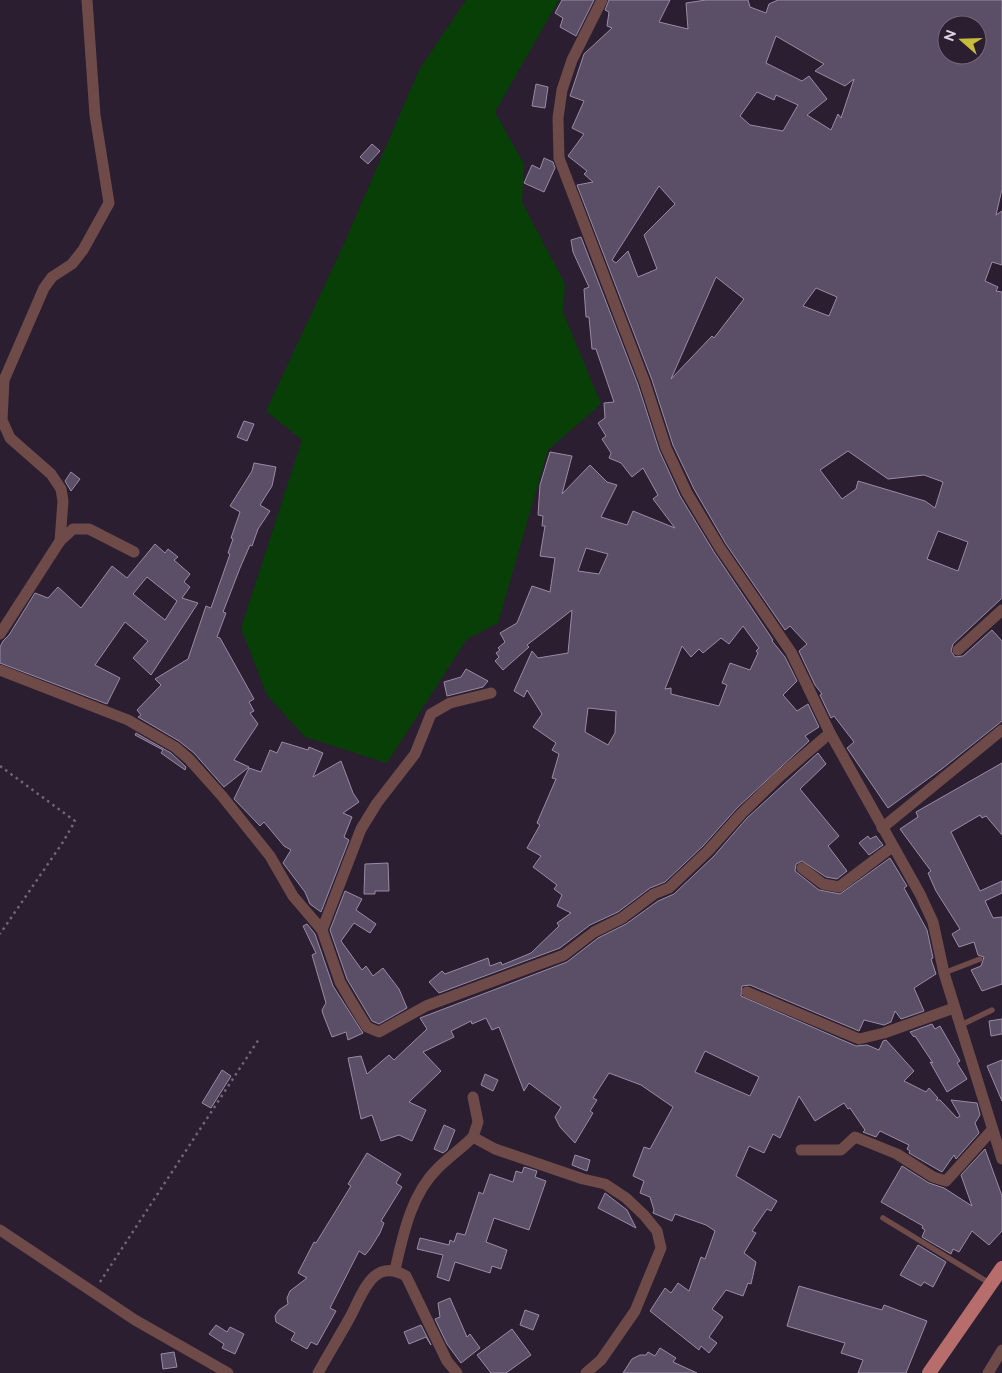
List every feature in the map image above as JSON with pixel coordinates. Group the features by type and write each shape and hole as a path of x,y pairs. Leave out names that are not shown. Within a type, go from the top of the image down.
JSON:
{"main road":[{"path":"929,1373 1002,1268"}],"street":[{"path":"60,541 63,501 61,489 51,474 6,433 2,420 1,401 4,380 44,288 52,277 72,264 83,250 109,203 94,106 87,0"},
{"path":"602,0 572,60 562,90 558,118 559,158 646,383 666,448 688,493 720,548 791,652 830,733 892,847 920,894 933,922 954,1008 992,1130 1001,1150"},
{"path":"0,634 60,541 73,529 83,527 134,552"},
{"path":"958,650 1002,610"},
{"path":"0,670 128,720 174,747 189,759 222,796 270,856 293,896 322,930 344,988 367,1028 379,1032 426,1006 564,955 594,932 622,918 654,894 669,888 708,851 774,782 830,733"},
{"path":"322,930 360,829 377,803 415,754 431,714 450,703 491,693"},
{"path":"882,828 1002,730"},
{"path":"802,868 823,884 839,887 892,847"},
{"path":"747,992 859,1039 884,1033 954,1008"},
{"path":"395,1270 402,1238 417,1196 439,1167 450,1160 473,1137 478,1122 473,1097"},
{"path":"800,1150 841,1150 855,1137 897,1154 933,1177 946,1181 992,1130"},
{"path":"473,1137 495,1148 583,1179 605,1184 626,1198 657,1231 661,1248 635,1311 601,1360 586,1373"},
{"path":"0,1230 135,1320 228,1373"},
{"path":"318,1373 356,1307 364,1287 385,1271 395,1270 406,1276 447,1361 457,1373"},
{"path":"988,1373 1002,1350"}],"lane":[{"path":"944,973 980,959"},
{"path":"960,1026 992,1010"},
{"path":"883,1218 991,1284"}],"path":[{"path":"0,766 75,821 63,842 0,934"},
{"path":"94,1292 260,1039"}],"green space":[{"path":"466,0 559,0 495,112 524,164 522,202 565,284 563,312 601,404 548,450 498,623 467,639 387,763 305,737 267,695 241,628 302,440 266,411 343,246 419,70"}],"building":[{"path":"562,0 594,0 576,36 560,27 563,18 555,13"},
{"path":"609,0 670,0 659,22 688,29 686,3 706,0 748,0 750,7 766,13 769,4 778,0 1002,0 1002,189 996,215 1002,211 1002,265 992,262 985,281 998,287 996,291 1002,292 1002,598 953,644 951,651 955,657 963,656 992,630 1002,641 1002,721 943,768 888,808 847,748 854,742 834,716 831,718 820,695 822,694 815,685 799,651 807,644 790,626 785,630 726,544 694,489 673,445 652,380 577,185 593,182 584,174 587,171 568,156 584,134 572,128 584,101 570,96 584,54 612,28 607,26 609,12 605,10","holes":["776,36 824,64 815,71 845,86 854,79 841,118 838,114 831,130 807,115 827,99 809,76 802,81 766,63","757,92 774,100 776,95 798,105 783,131 750,125 740,116","659,186 675,204 644,235 657,269 638,277 628,251 616,263 612,260","716,277 744,299 714,338 712,336 671,379","816,288 837,297 829,316 803,306","848,451 888,479 924,475 943,482 935,508 925,501 858,481 856,489 842,499 820,470","938,531 968,542 958,571 927,559"]},
{"path":"536,84 548,87 545,108 532,106"},
{"path":"372,144 380,151 368,164 360,157"},
{"path":"544,158 553,162 555,168 544,192 524,183 532,165 540,169"},
{"path":"581,237 638,385 659,450 680,496 772,641 785,657 797,681 783,695 797,711 808,704 819,727 805,736 809,741 737,808 703,846 665,882 650,888 618,912 590,925 560,948 439,993 429,982 442,971 445,974 488,958 490,966 501,962 502,965 531,953 559,926 557,923 571,913 557,906 562,895 554,889 557,885 533,867 541,856 527,848 540,825 537,823 556,779 552,778 559,754 552,750 556,743 533,727 542,714 527,690 524,697 514,691 532,651 538,658 568,653 572,610 527,645 529,647 503,670 495,661 499,657 496,653 500,650 498,648 505,642 500,633 517,623 532,586 550,592 555,558 540,556 545,526 542,526 543,516 538,515 540,485 550,452 572,456 562,494 590,465 607,482 617,485 601,517 627,525 633,511 675,528 653,499 658,495 643,468 632,477 621,463 609,458 611,453 602,439 606,436 598,423 605,418 604,403 614,402 596,349 592,349 589,317 586,317 584,289 589,287 573,252 571,240","holes":["586,548 608,554 599,574 578,571","743,626 759,648 756,651 758,653 750,670 730,663 722,683 727,685 719,706 671,694 671,688 665,689 682,646 691,657 699,649 703,653 721,638 729,644","588,708 616,711 615,733 608,745 585,732"]},
{"path":"244,421 254,424 247,441 237,437"},
{"path":"254,463 276,467 272,486 260,505 270,511 258,529 252,546 250,545 240,568 223,612 226,613 217,637 220,638 254,699 249,702 254,711 250,713 258,724 234,760 249,767 224,787 194,753 179,741 138,717 141,715 137,710 161,685 155,679 188,659 206,606 211,608 230,554 228,553 233,539 231,538 240,512 230,506 252,471"},
{"path":"71,472 80,479 71,491 65,481"},
{"path":"155,544 165,553 168,549 178,557 174,560 190,574 184,582 190,587 182,598 198,603 151,675 133,658 148,641 125,622 95,665 120,678 107,704 0,663 0,647 3,641 9,635 35,593 48,598 58,587 81,608 112,566 127,578","holes":["147,577 177,601 165,620 133,594"]},
{"path":"466,669 488,681 483,687 447,696 444,682 461,677"},
{"path":"136,733 171,753 186,767 185,770 161,753 163,750 135,735"},
{"path":"282,742 308,750 309,747 323,753 313,777 341,761 353,793 359,802 343,813 352,817 344,837 349,840 321,912 310,904 305,892 283,863 291,850 284,846 264,822 260,826 234,799 249,768 261,772 270,750 277,753"},
{"path":"818,753 826,764 800,789 839,836 828,846 847,871 837,879 826,877 802,861 796,864 795,871 819,890 840,894 890,858 907,886 904,888 927,930 933,958 931,959 936,974 914,988 924,1011 901,1019 895,1011 891,1022 884,1025 864,1020 859,1031 750,985 742,986 741,996 856,1046 867,1045 879,1050 883,1041 886,1040 914,1071 904,1081 926,1092 929,1088 938,1098 936,1100 940,1100 957,1118 960,1116 951,1100 977,1103 980,1115 975,1123 979,1133 956,1159 954,1155 942,1172 909,1153 910,1151 907,1149 909,1145 880,1131 876,1137 863,1132 865,1130 850,1108 848,1109 844,1103 815,1121 799,1096 780,1138 773,1134 764,1153 749,1146 736,1176 777,1201 771,1211 767,1209 752,1231 756,1233 744,1253 756,1262 751,1284 748,1283 743,1296 726,1290 712,1309 723,1317 709,1337 717,1343 709,1353 701,1346 699,1350 650,1311 665,1288 671,1293 678,1283 689,1291 701,1257 705,1259 715,1231 706,1225 675,1214 672,1221 653,1213 654,1210 650,1197 640,1193 644,1181 633,1176 644,1147 650,1149 673,1107 641,1085 609,1073 593,1098 597,1100 590,1111 593,1113 575,1143 560,1127 555,1117 561,1107 529,1083 524,1091 499,1027 492,1030 486,1018 472,1024 471,1021 451,1031 454,1037 423,1052 441,1071 409,1102 426,1110 412,1141 399,1135 381,1141 372,1115 361,1119 348,1058 361,1056 367,1074 389,1055 394,1060 427,1029 420,1018 567,962 598,938 626,924 658,901 674,894 714,856 747,818","holes":["705,1051 759,1077 750,1096 695,1072"]},
{"path":"1002,763 1002,835 986,816 982,818 980,815 951,832 980,891 1002,881 1002,893 985,901 993,918 1002,917 1002,984 982,991 971,970 981,966 984,957 978,955 974,942 959,947 952,934 960,929 936,891 928,873 931,871 900,829 918,817 916,812"},
{"path":"868,836 870,839 876,836 883,845 869,855 859,843"},
{"path":"388,863 389,891 375,891 375,894 364,894 365,864"},
{"path":"345,891 362,899 356,910 376,924 370,933 354,923 341,941 362,970 366,966 373,976 383,968 399,989 407,1008 379,1024 372,1021 347,979 330,930"},
{"path":"307,924 315,934 333,986 363,1033 348,1040 346,1032 332,1037 323,1014 322,1010 326,1003 312,955 316,953 303,926"},
{"path":"1002,1019 1002,1034 991,1036 989,1021"},
{"path":"932,1024 935,1029 940,1026 960,1061 957,1063 967,1079 947,1092 930,1062 933,1063 915,1036 910,1032"},
{"path":"1002,1060 1002,1101 987,1066"},
{"path":"222,1070 231,1076 211,1108 202,1103"},
{"path":"485,1074 498,1080 493,1091 481,1085"},
{"path":"444,1125 455,1130 447,1150 443,1153 434,1149"},
{"path":"985,1149 1002,1196 1002,1231 989,1245 972,1231 959,1252 953,1249 951,1254 922,1237 925,1230 922,1228 923,1226 881,1202 902,1166 929,1183 944,1188 972,1206 961,1175"},
{"path":"367,1153 401,1174 396,1183 402,1187 381,1221 384,1223 370,1249 365,1255 359,1251 330,1308 336,1311 317,1345 311,1342 307,1349 291,1340 295,1333 276,1322 275,1316 279,1310 288,1304 287,1298 290,1291 307,1278 298,1273 314,1242 316,1243 351,1186 348,1184"},
{"path":"575,1155 590,1160 587,1171 572,1165"},
{"path":"524,1167 537,1171 535,1177 546,1181 529,1230 494,1218 486,1242 507,1250 501,1269 492,1266 490,1273 455,1262 449,1281 437,1277 443,1255 417,1249 420,1238 449,1245 450,1240 454,1242 457,1233 465,1235 479,1192 483,1194 490,1174 513,1182 516,1171 522,1173"},
{"path":"605,1193 627,1210 636,1228 598,1208"},
{"path":"918,1245 946,1262 933,1287 924,1282 921,1286 900,1275"},
{"path":"799,1286 882,1310 884,1305 927,1321 906,1373 858,1373 863,1360 841,1353 845,1343 787,1326"},
{"path":"450,1298 467,1337 470,1334 480,1348 461,1363 447,1344 435,1319 440,1317 438,1303"},
{"path":"525,1310 539,1315 533,1330 520,1325"},
{"path":"216,1325 227,1332 230,1327 244,1334 235,1354 222,1348 224,1344 209,1334"},
{"path":"421,1325 431,1345 426,1337 409,1344 404,1332"},
{"path":"512,1329 531,1355 506,1373 491,1373 477,1355"},
{"path":"660,1348 676,1358 673,1362 697,1373 623,1373 632,1359 640,1355 646,1355 648,1352 655,1356"},
{"path":"174,1352 177,1367 163,1369 161,1354"}]}
